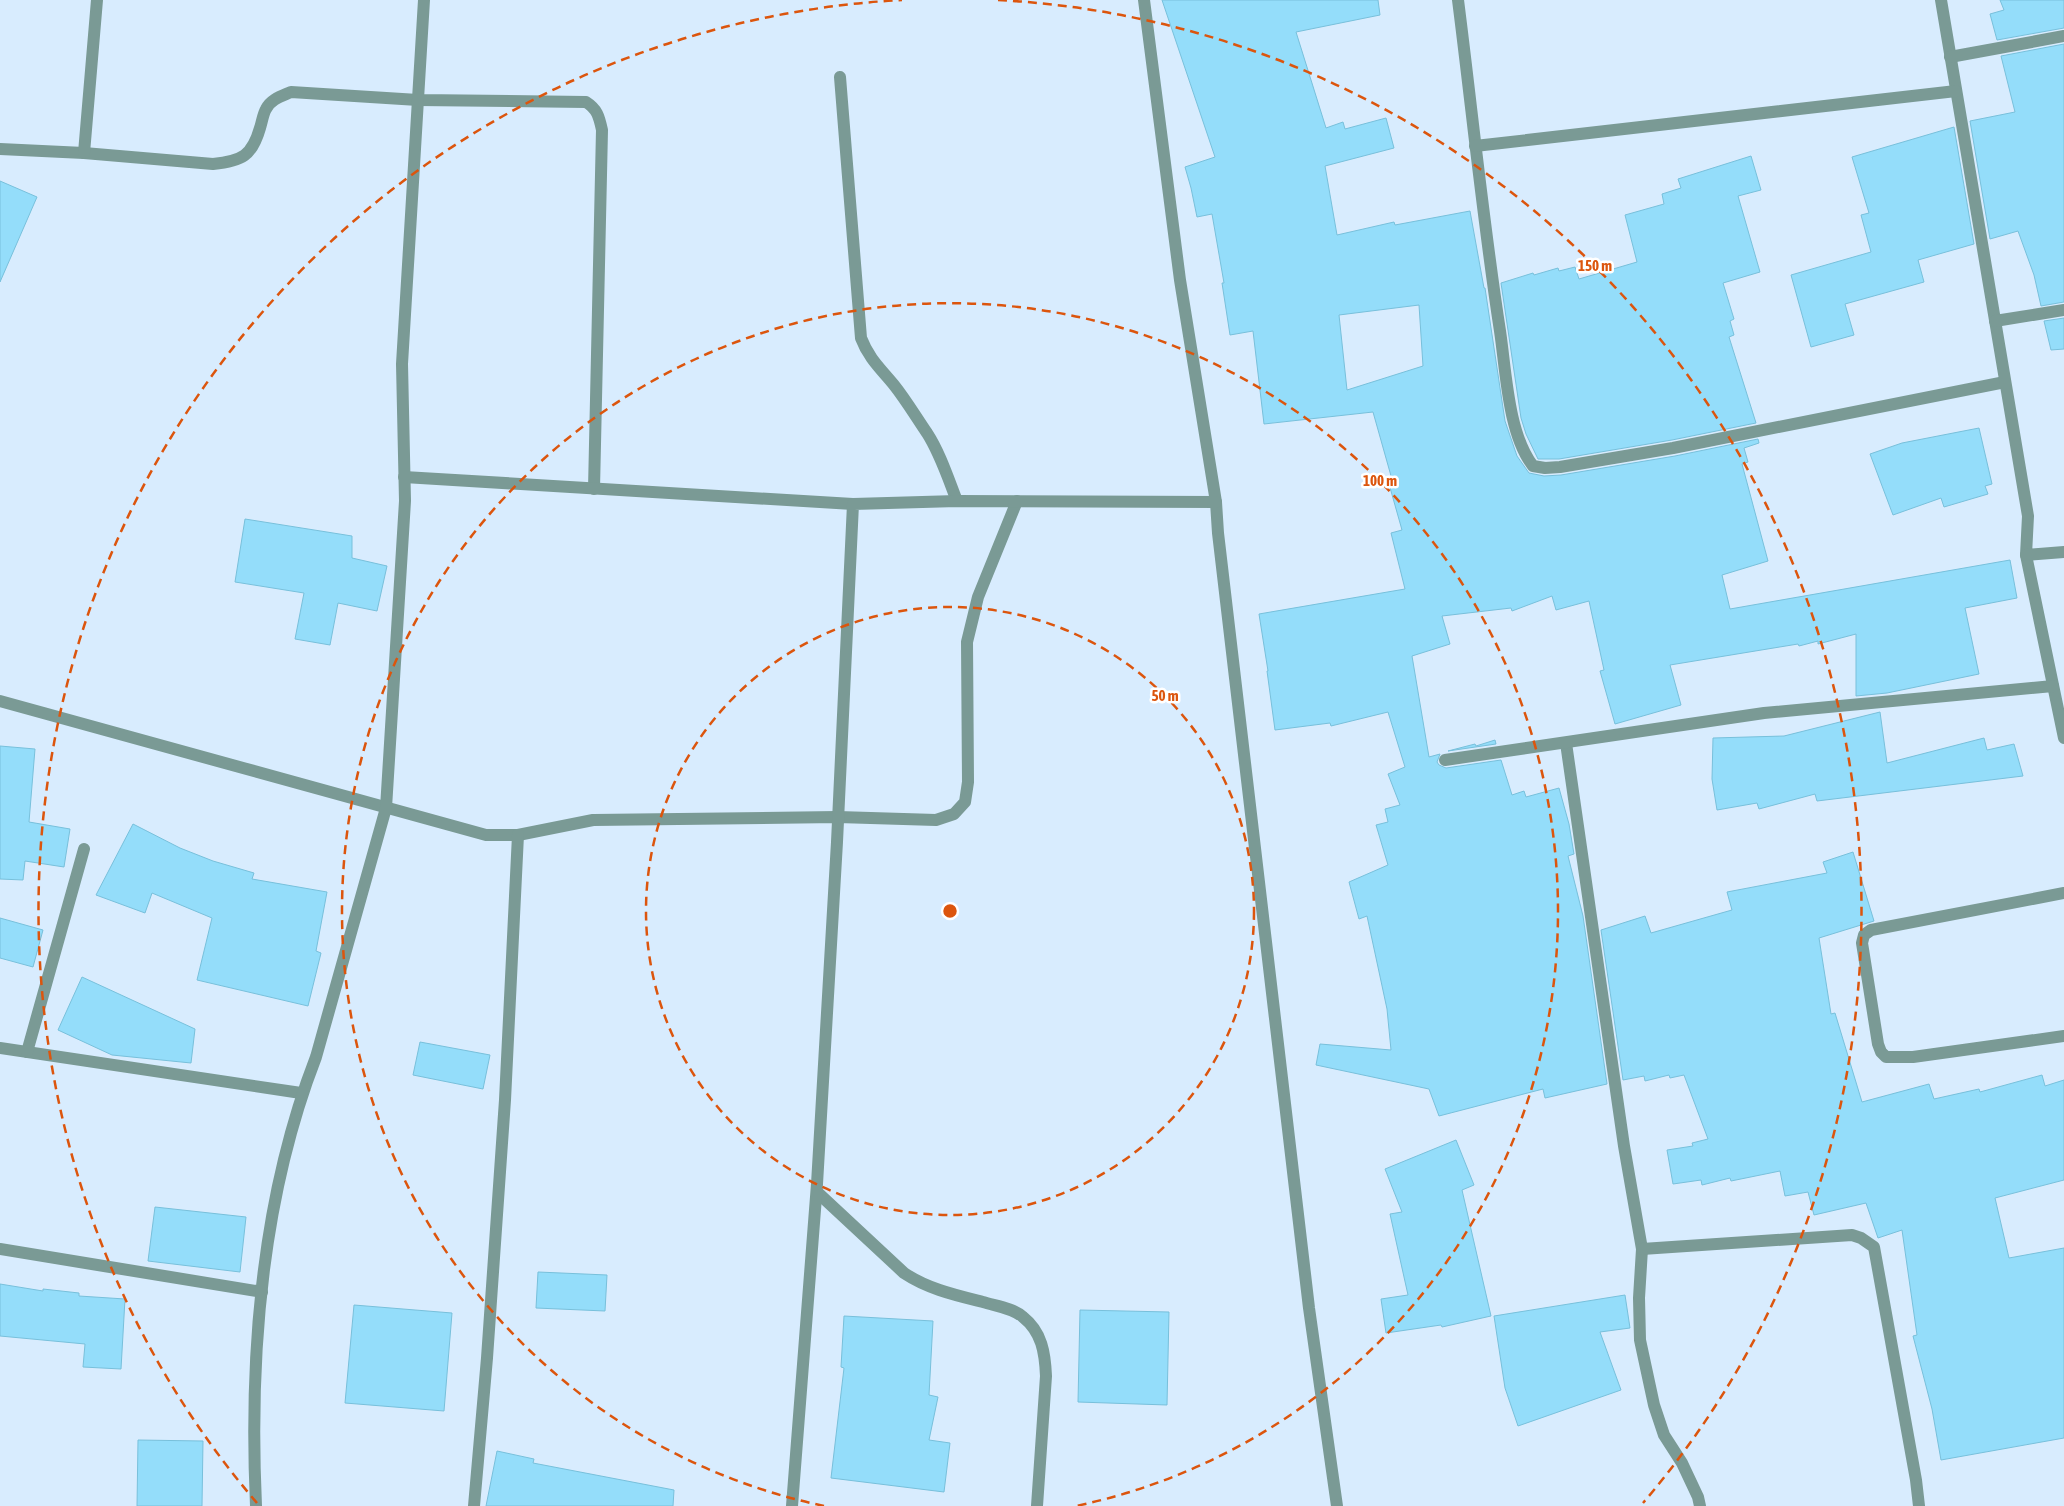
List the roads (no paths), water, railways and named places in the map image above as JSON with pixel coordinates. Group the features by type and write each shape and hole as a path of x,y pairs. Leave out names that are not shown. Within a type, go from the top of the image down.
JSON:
{"street":[{"path":"84,153 97,0"},
{"path":"256,1506 254,1419 266,1247 279,1182 302,1093 316,1057 386,808 405,501 402,364 424,0"},
{"path":"1144,0 1180,280 1216,502 1218,533 1308,1298 1337,1506"},
{"path":"1458,0 1475,146 1513,417 1520,445 1533,466 1545,468 1560,467 1673,448 2005,382"},
{"path":"1941,0 2028,516 2026,556 2064,738"},
{"path":"1950,57 2064,36"},
{"path":"840,77 861,338 866,351 878,368 894,385 928,435 957,501"},
{"path":"1475,146 1956,91"},
{"path":"0,149 84,153 213,164 232,162 248,154 256,143 266,109 277,98 291,92 418,100 586,102 595,108 602,130 594,489"},
{"path":"1995,321 2064,310"},
{"path":"404,477 853,504 957,501 1216,502"},
{"path":"0,701 486,835 518,835 593,820 838,817 936,820 954,814 965,802 968,782 967,642 978,597 1016,501"},
{"path":"792,1506 817,1192 853,504"},
{"path":"2026,556 2064,552"},
{"path":"1444,760 1764,713 2053,686"},
{"path":"1566,743 1624,1146 1642,1248 1640,1340 1654,1405 1664,1435 1682,1463 1698,1496 1700,1506"},
{"path":"474,1506 487,1358 505,1100 518,835"},
{"path":"27,1052 84,849"},
{"path":"2064,893 1883,927 1871,930 1864,936 1862,942 1878,1044 1881,1052 1886,1057 1914,1057 2064,1036"},
{"path":"0,1048 302,1093"},
{"path":"817,1192 904,1273 916,1281 946,1292 1011,1310 1023,1316 1034,1328 1043,1348 1046,1369 1037,1506"},
{"path":"1642,1248 1852,1235 1861,1238 1874,1248 1916,1480 1919,1506"},
{"path":"0,1249 262,1292"}]}
